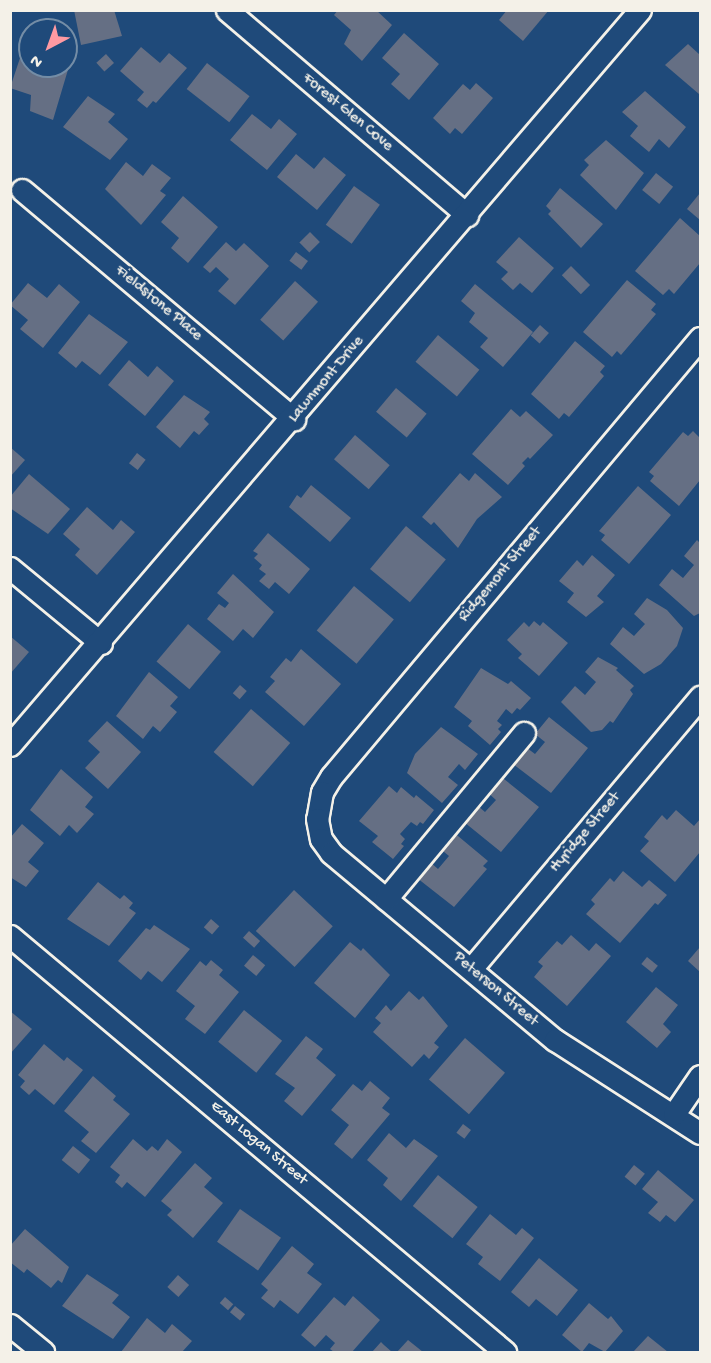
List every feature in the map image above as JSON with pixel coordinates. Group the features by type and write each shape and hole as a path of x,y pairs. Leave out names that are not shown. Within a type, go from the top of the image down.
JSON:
{"street":[{"name":"Forest Glen Cove","path":"227,10 467,215"},
{"name":"Lawnmont Drive","path":"10,746 101,644 294,419 640,10"},
{"name":"Fieldstone Place","path":"22,190 294,419"},
{"name":"Ridgemont Street","path":"317,819 322,792 331,777 700,338"},
{"path":"10,568 101,644"},
{"name":"Hyridge Street","path":"471,969 700,697"},
{"path":"386,899 524,733"},
{"name":"Peterson Street","path":"317,819 321,839 331,854 555,1040 598,1071 674,1114 700,1133"},
{"name":"East Logan Street","path":"10,936 505,1353"},
{"path":"674,1114 700,1076"},
{"path":"10,1325 43,1353"}],"building":[{"path":"74,10 114,10 122,36 81,45 78,18 76,18"},
{"path":"338,10 376,10 392,25 362,61 344,44 351,30 334,15"},
{"path":"507,10 549,10 523,41 499,20"},
{"path":"404,33 439,64 409,100 391,84 400,74 382,58"},
{"path":"688,44 700,55 699,94 665,65"},
{"path":"141,47 160,63 169,53 187,68 156,103 153,101 147,108 137,100 144,92 120,71"},
{"path":"106,54 114,63 104,72 96,63"},
{"path":"207,63 250,96 229,122 187,89"},
{"path":"18,64 18,78 66,78 53,120 30,111 31,95 10,88"},
{"path":"476,83 493,98 462,134 455,128 450,134 433,118 463,84 470,90"},
{"path":"645,91 686,127 669,148 659,139 649,152 630,136 638,126 622,112"},
{"path":"88,96 115,114 108,122 128,139 110,160 63,127"},
{"path":"252,114 271,129 279,119 297,134 267,170 230,140"},
{"path":"606,140 644,173 616,210 580,175 589,165 584,160"},
{"path":"296,154 314,169 324,157 346,175 317,210 277,177"},
{"path":"126,162 143,176 152,164 171,178 160,191 166,195 141,225 105,189"},
{"path":"656,173 673,187 659,204 642,190"},
{"path":"354,186 380,205 352,244 326,225"},
{"path":"560,188 603,224 581,248 548,214 551,211 546,206"},
{"path":"700,193 700,220 687,209"},
{"path":"183,196 218,227 188,263 171,248 179,238 161,222"},
{"path":"680,218 700,236 700,263 674,294 669,289 663,295 635,271"},
{"path":"310,232 320,242 309,253 299,243"},
{"path":"519,237 554,268 532,293 520,283 513,290 501,279 508,272 496,262"},
{"path":"226,242 236,251 244,243 269,266 235,305 218,291 229,279 216,267 210,273 203,267"},
{"path":"296,252 308,261 301,270 289,261"},
{"path":"571,266 590,285 581,294 562,275"},
{"path":"627,280 656,304 651,310 656,314 621,355 617,351 612,357 583,332"},
{"path":"295,281 318,302 283,340 260,320"},
{"path":"28,283 47,298 59,284 80,302 43,348 20,329 28,320 10,305"},
{"path":"475,284 533,332 503,367 480,347 488,338 469,322 475,313 461,301"},
{"path":"89,314 128,342 100,375 82,361 76,368 58,353"},
{"path":"540,325 549,333 540,343 531,335"},
{"path":"438,335 479,370 457,397 416,362"},
{"path":"575,341 605,366 600,372 604,376 569,417 564,413 559,419 531,394"},
{"path":"129,360 148,377 157,366 174,381 145,416 108,385"},
{"path":"396,388 427,414 407,437 376,412"},
{"path":"184,395 210,412 204,419 209,424 199,435 194,431 180,448 156,427"},
{"path":"511,409 520,417 526,411 553,435 530,459 528,457 522,463 525,466 508,485 472,454"},
{"path":"693,431 700,438 700,480 679,506 650,481 654,476 649,472 683,432 688,436"},
{"path":"355,435 390,465 369,489 334,459"},
{"path":"10,447 25,460 10,477"},
{"path":"137,453 146,460 138,470 129,463"},
{"path":"460,473 469,481 475,473 502,497 477,519 458,548 434,522 431,525 422,517"},
{"path":"29,474 70,509 48,534 10,508 10,497"},
{"path":"311,485 351,518 330,542 289,507 297,495 301,498"},
{"path":"638,486 671,515 629,564 601,540 605,535 599,531"},
{"path":"87,507 113,530 121,520 135,532 97,575 75,555 80,549 63,534"},
{"path":"406,526 446,559 410,602 370,569"},
{"path":"268,533 310,569 289,594 275,582 269,589 259,581 266,574 259,569 262,565 254,558 258,554 253,551"},
{"path":"697,540 700,543 700,613 694,616 659,585 672,569 683,578 694,565 684,556"},
{"path":"592,555 615,575 597,596 604,602 586,617 567,602 574,593 559,581 577,560 583,566"},
{"path":"233,574 274,612 253,638 243,629 233,641 207,619 219,604 225,608 229,603 217,593"},
{"path":"354,586 394,619 357,664 317,630"},
{"path":"647,598 667,610 683,628 677,646 661,664 644,674 610,644 623,627 634,636 645,624 634,614"},
{"path":"534,621 540,626 543,622 568,643 539,676 518,658 522,654 507,640 524,622 529,627"},
{"path":"188,624 221,652 189,689 157,662"},
{"path":"10,636 29,652 10,674"},
{"path":"301,649 341,684 304,726 265,692 275,681 270,677 286,658 291,662"},
{"path":"598,657 618,668 616,670 634,686 630,690 633,694 613,723 610,721 602,730 591,732 561,702 575,686 585,695 596,682 585,672"},
{"path":"481,668 508,684 511,681 531,698 520,710 517,708 512,714 506,709 497,721 502,725 498,729 501,732 490,745 468,726 472,721 454,707"},
{"path":"149,672 178,697 170,706 177,712 160,732 153,726 143,739 116,716"},
{"path":"240,685 247,691 240,699 233,693"},
{"path":"251,709 290,743 253,786 214,752"},
{"path":"549,717 588,748 551,793 513,764 527,748 535,754 545,742 535,734"},
{"path":"107,721 141,752 108,789 85,768 100,752 88,741"},
{"path":"441,727 478,754 465,770 459,764 448,777 458,785 442,803 407,773 415,754"},
{"path":"61,769 93,797 85,807 94,814 77,833 69,825 60,836 30,810"},
{"path":"499,775 539,807 501,852 464,822 478,806 485,812 496,800 486,791"},
{"path":"389,786 397,793 401,787 414,798 416,795 434,810 423,824 420,822 417,826 411,822 400,834 405,839 401,844 404,846 393,859 372,842 378,836 359,821"},
{"path":"676,810 694,826 700,819 700,852 675,882 640,851 649,841 644,837 662,815 667,820"},
{"path":"22,824 44,843 28,862 39,871 26,887 10,877 10,838"},
{"path":"452,831 488,861 483,866 487,869 454,907 417,878 430,862 438,869 449,856 438,847"},
{"path":"623,871 642,887 649,880 667,895 658,905 655,903 620,943 586,914 595,904 591,900 610,878 614,882"},
{"path":"98,882 120,899 124,895 133,903 129,908 136,913 109,946 67,919"},
{"path":"294,890 333,926 295,967 256,931"},
{"path":"211,919 219,926 212,935 204,927"},
{"path":"154,925 190,949 162,982 148,971 141,980 118,961 146,928 150,930"},
{"path":"249,931 260,941 254,948 243,938"},
{"path":"571,935 589,951 596,943 611,956 567,1006 534,977 543,966 538,962 557,941 562,945"},
{"path":"350,942 361,951 363,948 390,975 355,1018 314,983"},
{"path":"700,947 700,972 688,961"},
{"path":"253,955 265,965 256,976 244,966"},
{"path":"647,957 658,966 652,973 641,964"},
{"path":"211,960 223,970 219,975 239,992 205,1034 185,1019 195,1006 176,991 200,961 206,966"},
{"path":"656,987 678,1005 663,1024 671,1032 657,1048 626,1022"},
{"path":"409,991 419,1000 423,996 448,1026 434,1043 439,1047 429,1059 424,1054 412,1067 373,1032 381,1023 375,1018 386,1005 391,1011"},
{"path":"244,1010 282,1041 256,1073 218,1042"},
{"path":"10,1011 32,1029 10,1054"},
{"path":"306,1036 323,1049 316,1058 336,1075 302,1116 284,1101 295,1088 275,1074"},
{"path":"465,1038 505,1073 469,1114 429,1080"},
{"path":"44,1044 64,1061 67,1057 83,1070 54,1105 35,1089 29,1095 20,1087 25,1081 18,1075"},
{"path":"93,1076 116,1096 113,1100 130,1114 96,1153 81,1141 89,1132 64,1111"},
{"path":"370,1081 390,1098 382,1108 390,1114 352,1159 334,1144 349,1125 331,1110 353,1084 362,1091"},
{"path":"463,1124 471,1130 464,1139 456,1133"},
{"path":"389,1133 406,1148 414,1139 438,1156 401,1201 383,1185 388,1178 367,1160"},
{"path":"133,1139 147,1151 152,1146 158,1151 167,1139 182,1152 145,1197 127,1182 122,1188 115,1182 120,1175 110,1167"},
{"path":"73,1146 90,1160 79,1174 62,1160"},
{"path":"195,1163 212,1178 204,1187 223,1203 193,1238 167,1215 172,1210 161,1201"},
{"path":"634,1165 645,1174 635,1185 625,1177"},
{"path":"658,1170 694,1200 675,1222 666,1215 660,1222 648,1213 658,1202 642,1189"},
{"path":"438,1175 478,1207 452,1238 413,1206"},
{"path":"240,1209 281,1238 258,1270 217,1242"},
{"path":"490,1214 516,1235 522,1228 534,1238 500,1281 478,1264 483,1257 466,1244"},
{"path":"25,1229 69,1267 62,1283 58,1280 51,1288 27,1269 24,1273 10,1262 10,1246"},
{"path":"292,1246 314,1264 307,1273 322,1284 298,1314 280,1300 274,1308 261,1298 268,1290 261,1284"},
{"path":"539,1258 578,1290 557,1316 536,1299 529,1307 511,1292"},
{"path":"87,1274 119,1295 112,1303 130,1317 113,1339 62,1306"},
{"path":"178,1275 189,1285 178,1297 167,1287"},
{"path":"353,1296 380,1320 352,1352 334,1352 330,1349 335,1343 326,1335 315,1347 301,1335 334,1297 345,1306"},
{"path":"225,1297 233,1304 228,1310 220,1303"},
{"path":"589,1303 608,1319 611,1316 623,1331 605,1352 589,1343 582,1352 562,1335"},
{"path":"235,1306 245,1314 240,1320 230,1312"},
{"path":"147,1318 165,1333 172,1324 192,1341 182,1352 121,1352"},
{"path":"648,1336 668,1352 633,1352"},
{"path":"408,1340 423,1352 397,1352"},
{"path":"381,1342 384,1345 392,1352 372,1352"}]}
